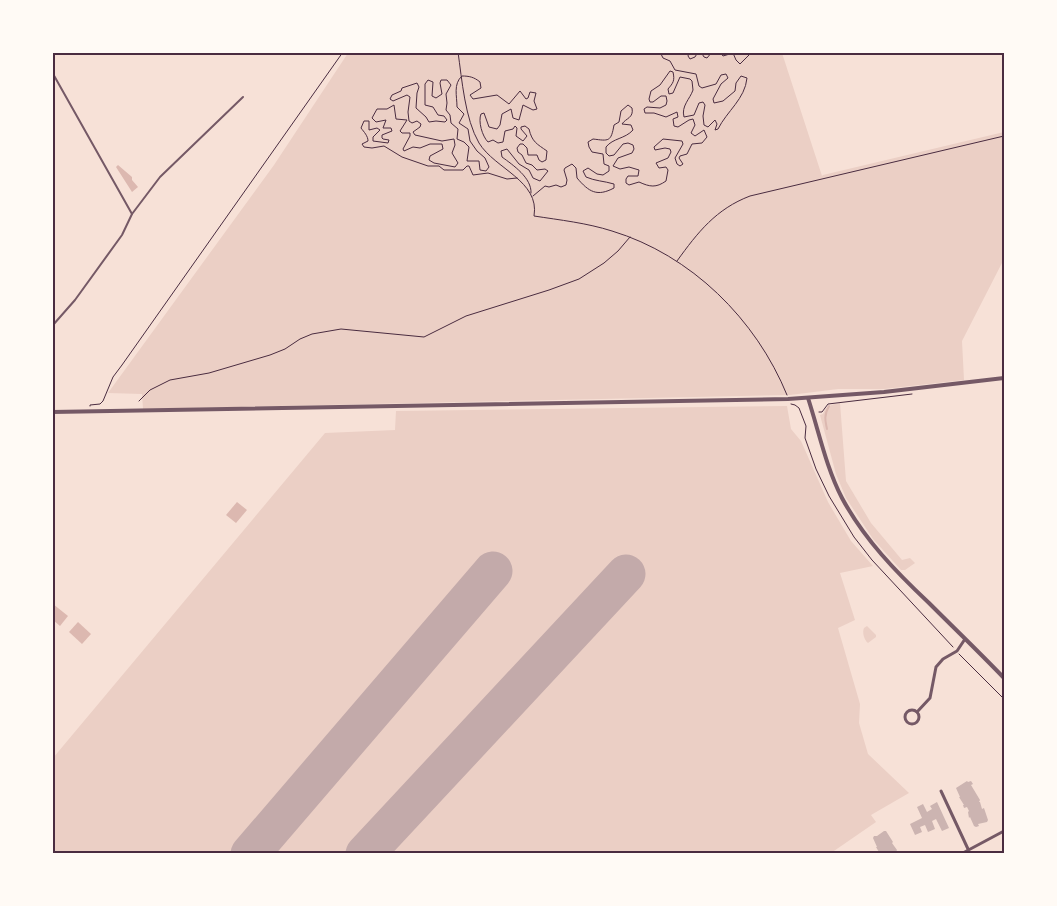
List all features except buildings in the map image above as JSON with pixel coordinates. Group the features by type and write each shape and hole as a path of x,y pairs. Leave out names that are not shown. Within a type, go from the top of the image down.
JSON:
{"street":[{"path":"52,412 808,398 884,392 1004,378"},
{"path":"808,398 826,460 835,482 854,518 869,540 889,564 1004,678"},
{"path":"917,712 930,698 936,667 943,659 957,651 966,639"},
{"path":"912,710 917,712 919,718 917,722 911,724 907,722 905,718 908,712 912,710"},
{"path":"941,791 968,850"},
{"path":"961,854 1004,831"}],"lane":[{"path":"52,72 132,214"},
{"path":"53,325 75,300 122,235 132,214 160,177 243,97"}],"path":[{"path":"90,405 100,404 103,401 113,378 343,52"},
{"path":"458,52 471,122 479,143 493,159 517,178 531,193 535,204 534,216 602,228 630,237 677,261 717,293 746,323 764,351 788,396"},
{"path":"533,196 545,186 556,185 561,187 566,185 567,180 564,170 572,164 576,168 577,178 587,188 602,193 614,188 612,183 600,182 586,177 583,171 588,168 597,174 603,175 610,171 609,166 604,164 603,154 592,152 588,142 593,139 602,141 611,137 614,125 619,122 621,111 628,105 632,108 632,116 622,124 632,125 632,130 626,136 610,142 606,147 606,153 609,156 614,155 623,144 633,145 632,153 618,158 613,166 620,169 632,167 639,170 638,176 628,176 626,179 626,183 629,185 639,182 654,187 666,181 668,170 657,167 656,163 668,158 671,152 670,149 655,150 654,147 663,139 682,141 683,144 675,158 680,166 683,164 680,156 687,154 692,144 702,143 707,137 704,130 695,136 691,133 696,125 693,119 674,126 673,119 678,117 677,112 666,117 654,113 645,113 644,109 647,107 663,108 667,103 667,99 664,96 650,102 649,97 651,91 660,86 670,71 672,72 674,84 668,89 670,94 673,93 680,77 692,80 694,90 686,101 683,115 687,117 694,115 699,103 703,102 705,105 704,125 708,127 715,120 717,124 715,128 717,130 739,100 747,80 746,76 741,76 736,83 735,91 723,101 714,103 713,99 721,84 728,78 726,74 721,75 716,84 702,88 696,74 675,70 669,60 662,57 660,52"},
{"path":"672,52 676,54 678,52"},
{"path":"689,52 688,56 690,59 700,52 706,58 712,52"},
{"path":"720,52 723,56 734,53 736,60 740,64 752,52"},
{"path":"462,76 455,85 458,95 457,109 464,114 459,123 468,129 470,142 484,158 490,168 489,170 480,170 478,161 466,161 468,147 464,142 459,141 458,129 451,123 450,115 446,110 446,94 451,85 447,80 441,80 442,94 436,98 431,93 433,82 428,80 425,84 425,105 433,107 438,115 446,117 447,120 445,122 429,122 426,116 416,108 419,87 417,83 402,88 392,95 390,99 393,101 407,95 410,97 409,121 412,123 417,121 421,124 413,132 414,136 442,141 454,139 455,145 452,153 458,163 455,167 430,161 428,158 442,149 442,144 439,143 420,148 413,147 404,151 403,149 410,133 402,133 400,131 407,120 396,119 394,105 388,109 377,108 372,118 376,122 386,120 383,128 391,128 392,131 382,135 382,138 390,142 373,141 372,137 380,130 377,128 369,130 370,122 367,120 361,125 368,139 368,141 362,143 362,146 372,148 384,146 408,159 428,166 439,166 444,170 463,170 470,166 473,175 488,173 507,179 517,178"},
{"path":"462,76 475,78 480,82 481,88 470,96 473,99 497,95 510,104 520,91 526,99 530,92 536,94 534,101 537,109 534,110 523,105 519,120 512,118 511,109 502,114 500,125 497,129 489,127 484,113 481,114 479,119 485,139 488,142 493,140 498,143 503,142 505,138 504,132 515,126 518,128 516,136 523,141 527,136 521,127 525,126 530,130 531,137 535,142 547,151 546,160 542,162 537,155 527,154 527,148 523,144 520,144 517,148 525,162 537,170 547,169 548,173 540,181 533,178 529,170 519,164 508,149 501,151 502,157 510,162 528,181 531,193"},
{"path":"677,261 692,240 724,208 750,196 1004,136"},
{"path":"140,401 150,390 170,380 209,372 270,355 312,334 341,330 424,337 466,316 579,279 604,263 630,237"},
{"path":"822,412 828,404 920,393"},
{"path":"789,402 796,404 804,416"}],"shaded area":[{"path":"348,53 782,53 822,176 1004,132 1004,259 962,341 964,380 884,389 838,389 790,395 143,409 142,394 108,393 274,165"},
{"path":"118,165 132,177 132,180 138,187 132,192 116,167"},
{"path":"840,403 846,481 871,523 902,560 910,558 915,563 905,570 901,570 873,539 846,498 836,474 820,415 829,406"},
{"path":"787,406 791,429 801,441 828,502 851,541 873,566 840,573 855,620 838,628 860,704 859,723 868,754 909,793 871,815 876,822 831,853 53,853 53,758 325,433 395,430 396,411"},
{"path":"237,502 247,510 236,523 226,515"},
{"path":"53,604 68,616 60,626 53,620"},
{"path":"78,622 91,634 82,644 69,632"},
{"path":"867,626 876,635 868,643 863,634 864,628"}],"waterway":[{"path":"827,429 825,418 829,406"}],"runway":[{"path":"250,854 493,571"},
{"path":"365,854 626,574"}]}
